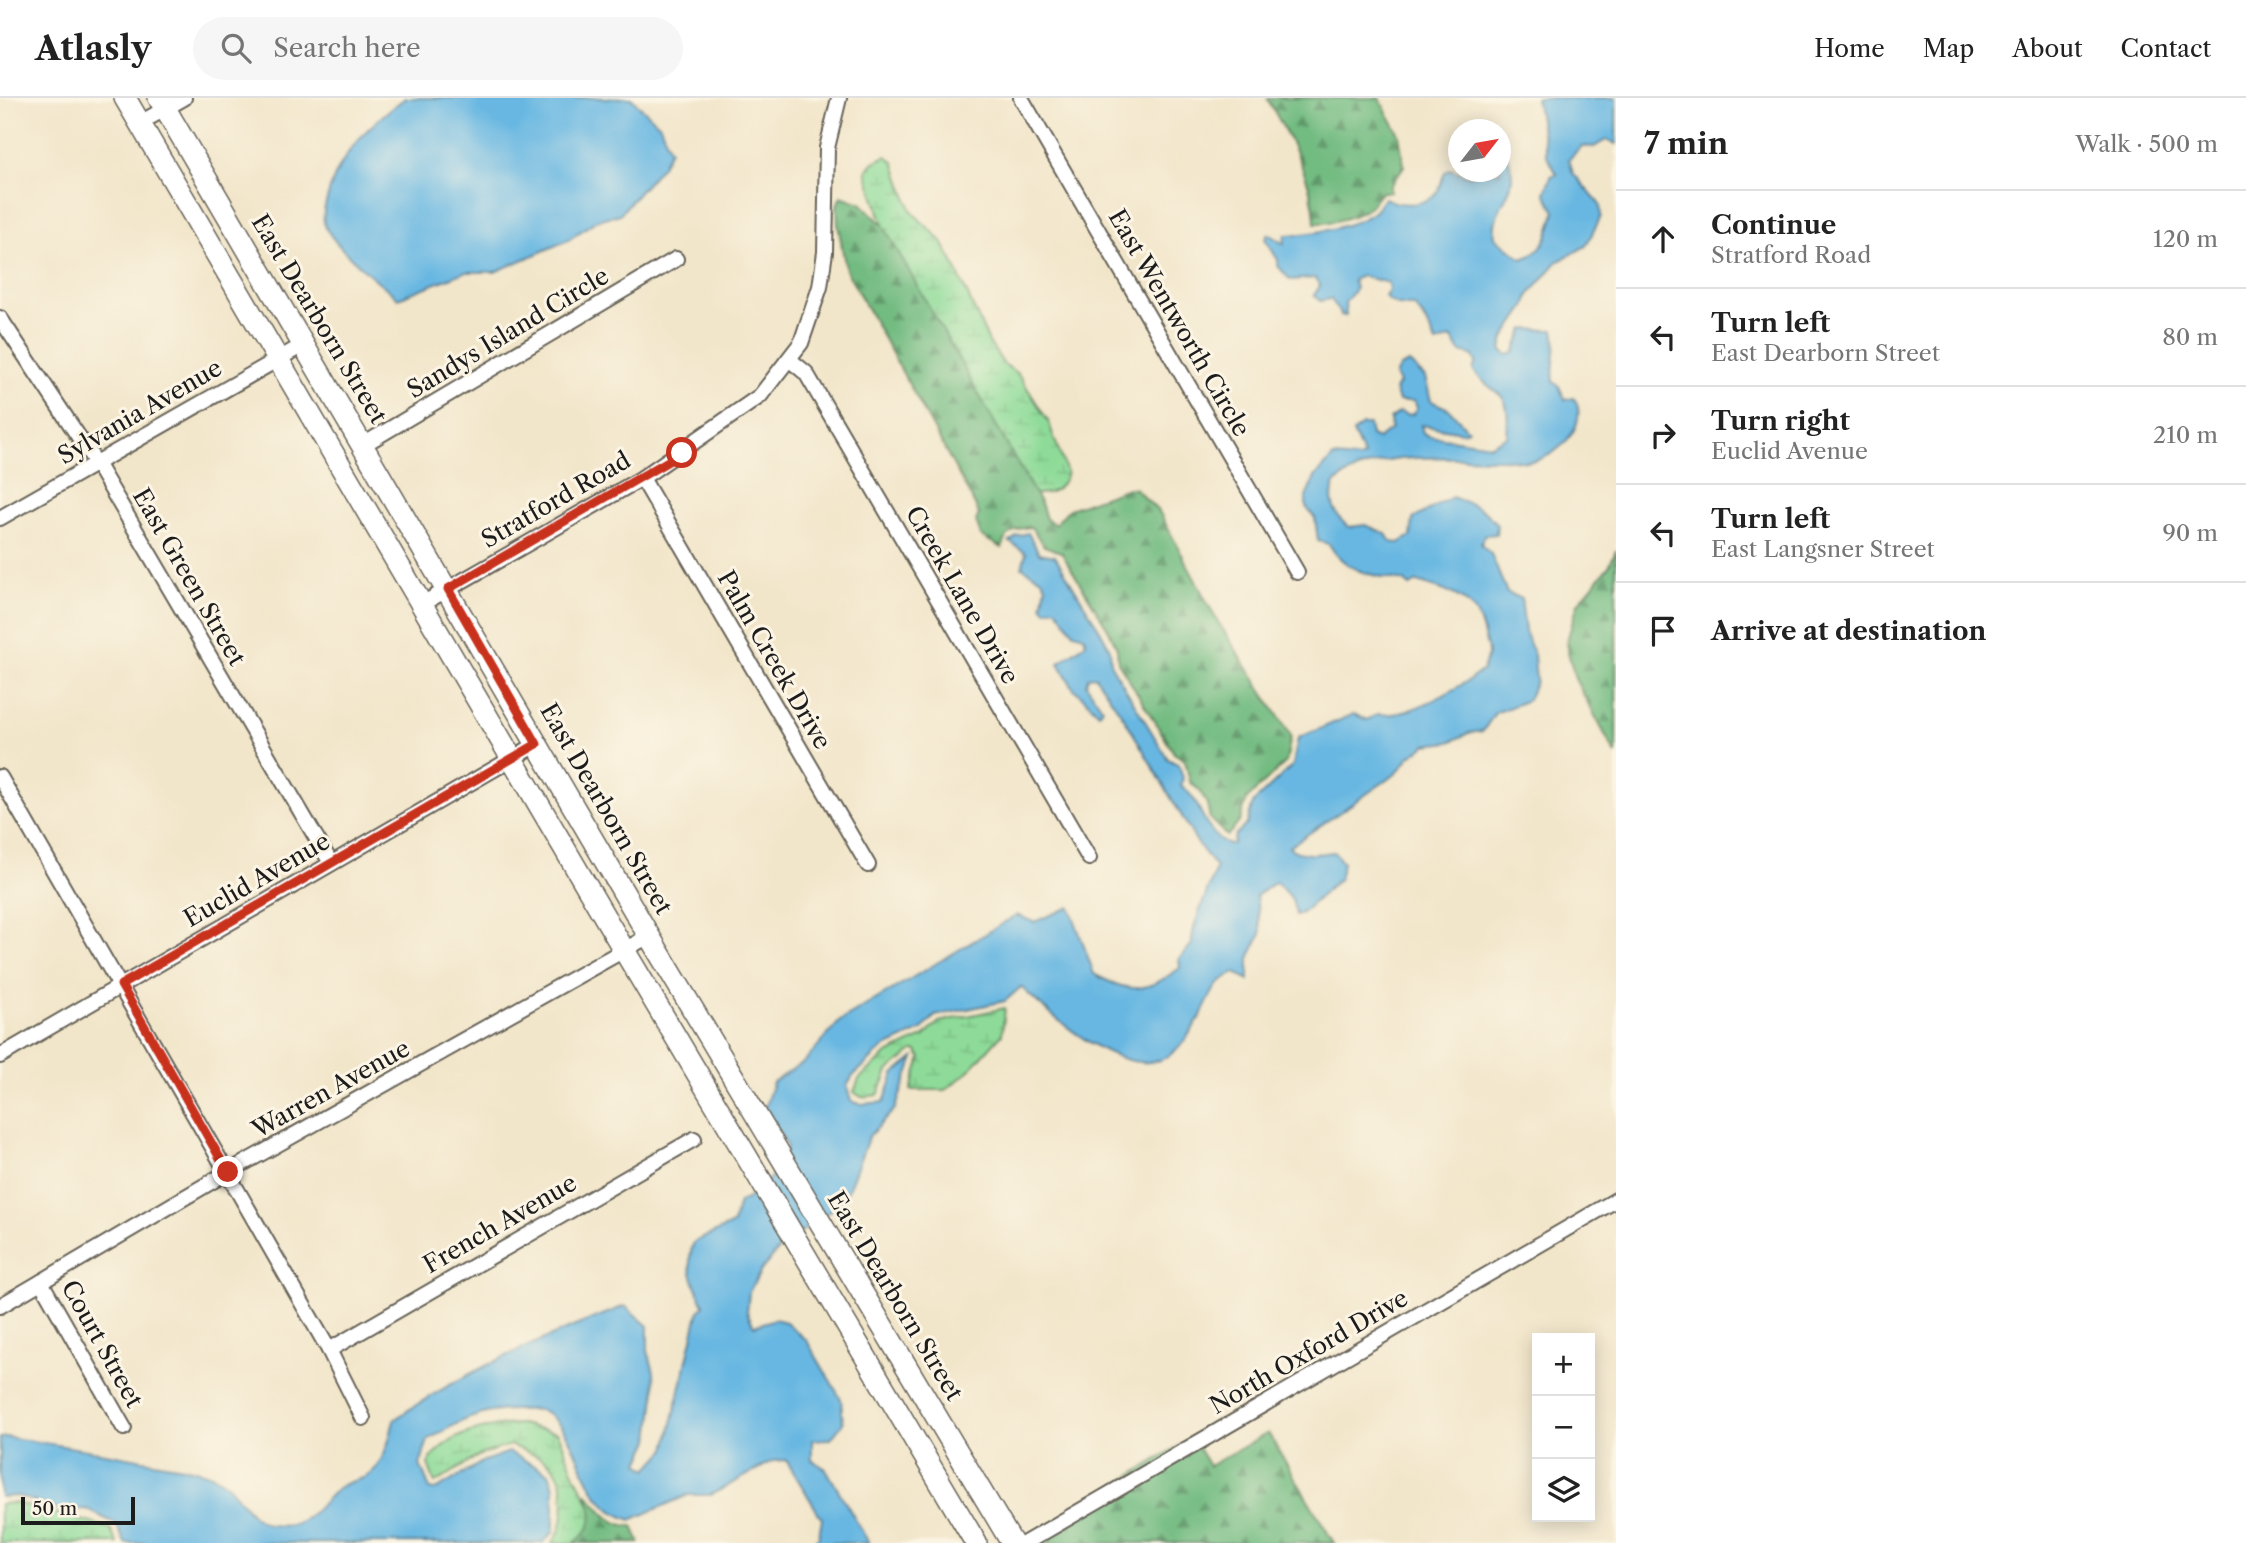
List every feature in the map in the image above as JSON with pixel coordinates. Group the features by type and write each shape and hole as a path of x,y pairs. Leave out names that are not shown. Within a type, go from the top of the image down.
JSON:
{"main road":[{"path":"125,98 718,1110 976,1543"},
{"name":"East Dearborn Street","path":"170,102 303,345 649,936 1012,1543"}],"street":[{"name":"Stratford Road","path":"422,604 642,478 742,411 760,396 790,360 801,342 820,287 825,252 827,148 839,98"},
{"name":"East Wentworth Circle","path":"1021,98 1297,572"},
{"path":"140,124 170,102"},
{"name":"Sandys Island Circle","path":"363,445 676,259"},
{"name":"East Green Street","path":"0,318 96,463 331,863"},
{"name":"Sylvania Avenue","path":"0,518 303,345"},
{"name":"Creek Lane Drive","path":"790,360 806,373 1088,858"},
{"name":"Palm Creek Drive","path":"642,478 868,865"},
{"name":"Euclid Avenue","path":"0,1056 537,744"},
{"path":"0,777 329,1350 363,1418"},
{"name":"Warren Avenue","path":"0,1306 228,1172 649,936"},
{"name":"French Avenue","path":"329,1350 694,1139"},
{"name":"North Oxford Drive","path":"1025,1543 1616,1200"},
{"name":"Court Street","path":"41,1282 124,1428"}],"green space":[{"path":"1267,98 1379,98 1399,134 1404,166 1390,186 1390,192 1382,192 1366,209 1352,216 1315,223 1314,207 1305,174"},
{"path":"886,156 894,162 912,212 940,239 952,260 989,342 1003,363 1019,375 1048,421 1067,473 1056,490 1035,494 883,225 866,171 874,162"},
{"path":"841,196 861,203 887,229 1042,506 1046,519 1055,524 1069,509 1128,488 1136,489 1160,513 1215,617 1291,736 1286,762 1247,799 1240,821 1227,836 1210,819 1207,804 1200,791 1190,782 1185,760 1174,753 1118,662 1117,648 1108,629 1061,552 1044,546 1031,527 1012,533 1005,539 1002,548 981,536 976,521 979,514 971,497 846,270 838,225 837,205"},
{"path":"1616,550 1616,755 1575,679 1566,644 1578,603 1609,566"},
{"path":"1005,1008 1002,1034 966,1074 945,1090 911,1090 921,1058 917,1051 913,1051 888,1071 878,1095 861,1097 854,1092 859,1079 887,1054 925,1036 939,1022"},
{"path":"521,1424 558,1433 591,1510 589,1526 584,1535 574,1543 552,1543 563,1518 562,1486 555,1469 534,1455 510,1445 480,1455 435,1483 428,1464 444,1445 482,1429"},
{"path":"1268,1433 1334,1543 1022,1543 1192,1438 1209,1466"},
{"path":"586,1492 612,1520 633,1526 640,1543 574,1543 585,1532 590,1520"},
{"path":"16,1503 110,1529 117,1543 0,1543 0,1504"}],"water":[{"path":"405,98 631,98 660,125 670,150 662,166 620,214 597,220 568,240 495,272 465,272 398,298 341,248 327,230 324,215 332,183 347,155 367,130"},
{"path":"1536,98 1616,98 1616,144 1606,140 1594,147 1582,146 1569,159 1573,173 1600,205 1601,216 1586,246 1557,262 1529,295 1525,307 1504,338 1501,350 1508,355 1514,353 1524,329 1554,330 1554,382 1559,386 1565,400 1574,398 1578,408 1578,418 1570,437 1544,458 1527,462 1437,457 1372,464 1335,483 1332,496 1336,512 1348,527 1366,525 1386,534 1391,542 1399,543 1411,536 1413,519 1452,497 1477,507 1492,519 1497,525 1496,534 1484,535 1481,545 1491,554 1507,593 1521,598 1525,631 1534,655 1536,681 1528,700 1495,713 1483,731 1469,733 1450,742 1426,745 1409,757 1397,773 1289,847 1304,854 1334,852 1343,863 1339,879 1302,913 1296,915 1292,899 1276,882 1256,896 1261,934 1249,958 1249,980 1236,973 1222,980 1188,1036 1167,1057 1143,1062 1124,1059 1105,1051 1066,1026 1021,987 1005,1001 935,1016 922,1030 883,1048 853,1076 847,1086 851,1101 860,1104 884,1102 894,1074 914,1058 895,1109 869,1136 844,1200 780,1248 762,1269 749,1292 747,1312 754,1326 775,1319 786,1322 807,1341 841,1399 843,1423 831,1439 812,1440 812,1460 826,1469 869,1543 810,1543 818,1539 822,1519 786,1460 773,1461 711,1495 688,1495 631,1520 613,1511 600,1499 557,1421 543,1411 534,1409 492,1412 460,1422 428,1440 420,1465 430,1489 436,1490 484,1461 509,1452 549,1473 554,1488 554,1531 543,1543 125,1543 116,1524 86,1509 60,1510 18,1496 0,1497 0,1438 7,1437 201,1471 223,1482 249,1511 263,1522 284,1526 294,1524 310,1515 342,1485 371,1473 385,1452 394,1420 421,1402 506,1356 625,1306 648,1326 648,1351 654,1372 655,1396 650,1440 639,1463 648,1469 666,1449 698,1313 704,1305 690,1267 694,1242 733,1224 739,1202 754,1194 768,1180 780,1163 787,1146 765,1107 773,1082 804,1062 840,1021 1017,915 1034,922 1070,907 1094,974 1129,988 1148,986 1180,968 1179,959 1192,944 1197,918 1216,868 1198,844 1126,721 1095,676 1088,677 1086,684 1102,708 1099,713 1073,688 1059,663 1086,643 1084,636 1074,633 1056,608 1046,610 1042,606 1046,586 1042,579 1022,567 1026,553 1010,542 1017,536 1028,533 1039,553 1055,556 1110,649 1111,665 1168,759 1179,765 1183,778 1181,785 1194,799 1212,831 1227,844 1233,844 1235,835 1247,824 1253,803 1293,765 1298,738 1354,714 1367,720 1378,714 1403,712 1418,707 1447,693 1483,670 1488,654 1487,646 1479,620 1467,603 1449,592 1417,582 1410,586 1404,581 1371,575 1352,567 1336,554 1329,544 1318,541 1315,518 1306,507 1306,497 1315,477 1333,457 1359,459 1364,456 1353,433 1362,425 1369,425 1371,436 1378,439 1391,429 1390,419 1400,412 1413,414 1417,408 1414,401 1399,401 1395,390 1399,383 1395,375 1400,367 1409,363 1425,377 1431,401 1449,409 1468,430 1462,432 1421,425 1423,433 1429,436 1491,445 1507,436 1505,401 1473,370 1476,362 1472,355 1460,352 1452,338 1436,343 1424,318 1414,306 1398,305 1385,296 1389,291 1388,283 1362,276 1353,280 1356,288 1345,303 1346,316 1341,315 1331,299 1320,301 1314,295 1320,286 1316,278 1290,280 1278,266 1278,260 1265,239 1268,234 1284,244 1285,235 1307,234 1345,226 1367,217 1385,198 1397,203 1419,203 1437,192 1448,170 1448,182 1511,182 1511,170 1512,174 1511,185 1498,213 1495,237 1522,259 1530,256 1545,241 1555,212 1545,193 1551,176 1557,174 1546,154"}],"route":[{"path":"228,1172 121,985 537,744 448,589 682,453"}]}
